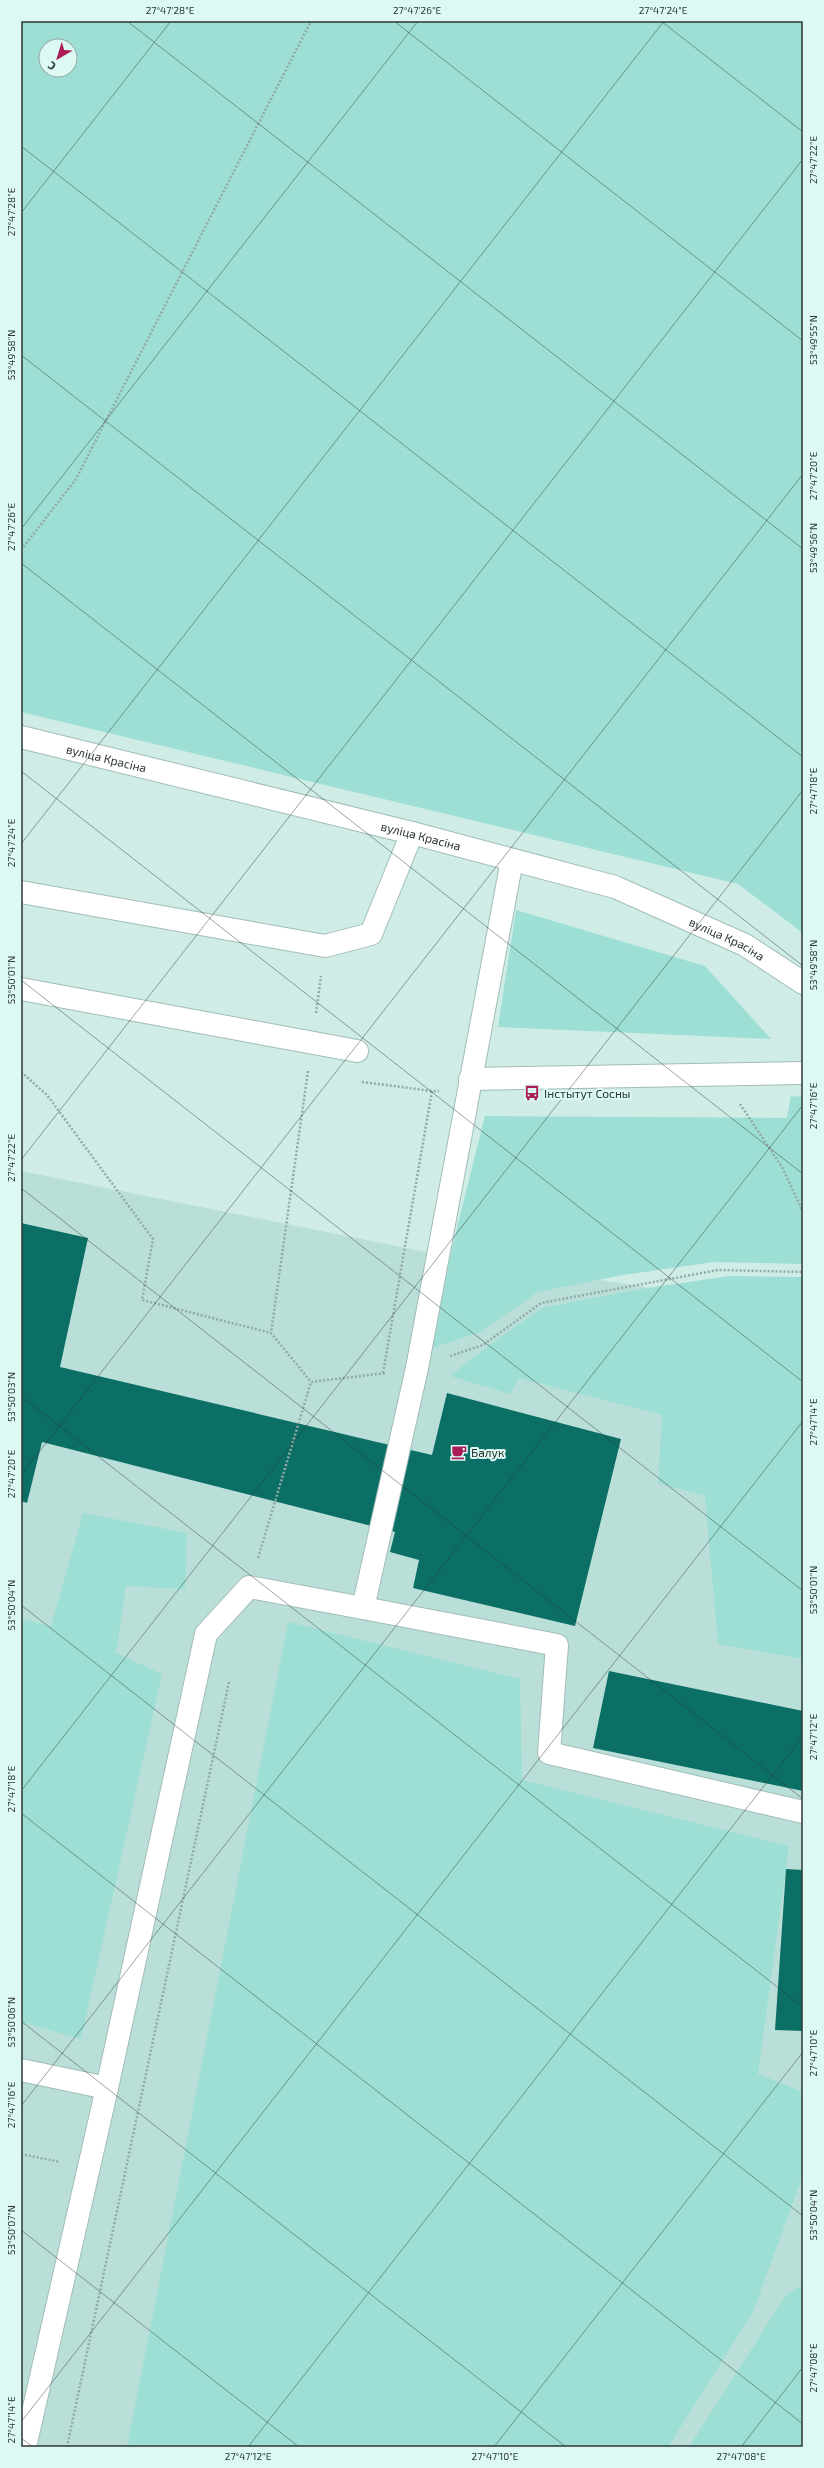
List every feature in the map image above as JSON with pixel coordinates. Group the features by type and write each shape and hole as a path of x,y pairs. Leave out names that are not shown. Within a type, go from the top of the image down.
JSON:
{"street":[{"name":"вуліца Красіна","path":"21,737 412,833 614,888 745,945 803,983"},
{"path":"21,892 325,946 371,934 412,833"},
{"path":"363,1608 417,1368 512,860"},
{"path":"21,989 357,1052"},
{"path":"470,1079 803,1072"},
{"path":"24,2441 89,2168 206,1634 248,1587 557,1645 549,1753 803,1812"},
{"path":"21,2070 107,2088"}],"path":[{"path":"21,550 76,479 311,21"},
{"path":"271,1333 325,946"},
{"path":"21,1072 47,1095 154,1239 142,1300 271,1333 311,1382"},
{"path":"307,1075 315,1076"},
{"path":"354,1081 432,1091"},
{"path":"736,1099 782,1167 803,1212"},
{"path":"483,1345 541,1302 718,1270 803,1272"},
{"path":"311,1382 417,1368"},
{"path":"248,1587 283,1480 311,1382"},
{"path":"68,2447 229,1681"},
{"path":"21,2154 89,2168"}],"shaded area":[{"path":"21,1171 456,1258 803,1311 803,2447 21,2447"}],"green space":[{"path":"21,21 803,21 803,933 738,884 21,712"},
{"path":"516,910 705,966 771,1039 498,1027"},
{"path":"791,1096 803,1097 803,1264 714,1262 623,1275 538,1292 480,1332 433,1348 452,1248 485,1116 787,1118"},
{"path":"729,1276 803,1277 803,1659 718,1644 705,1496 658,1483 662,1415 519,1378 510,1394 450,1376 484,1349 542,1308 635,1290"},
{"path":"83,1513 187,1533 185,1589 126,1586 116,1653 162,1674 81,2039 21,2022 21,1619 51,1626"},
{"path":"288,1622 520,1679 522,1780 789,1846 758,2074 803,2092 803,2175 753,2312 668,2447 127,2447"},
{"path":"803,2284 803,2447 689,2447 786,2295"}],"building":[{"path":"21,1223 88,1238 60,1367 432,1455 447,1393 621,1439 575,1626 413,1588 419,1560 390,1552 395,1532 42,1442 27,1503 21,1501"},
{"path":"609,1671 803,1711 803,1791 593,1748"},
{"path":"786,1869 803,1870 803,2031 775,2030"}],"place":[{"name":"Інстытут Сосны","path":"532,1093"},
{"name":"Балук","path":"459,1452"}]}
